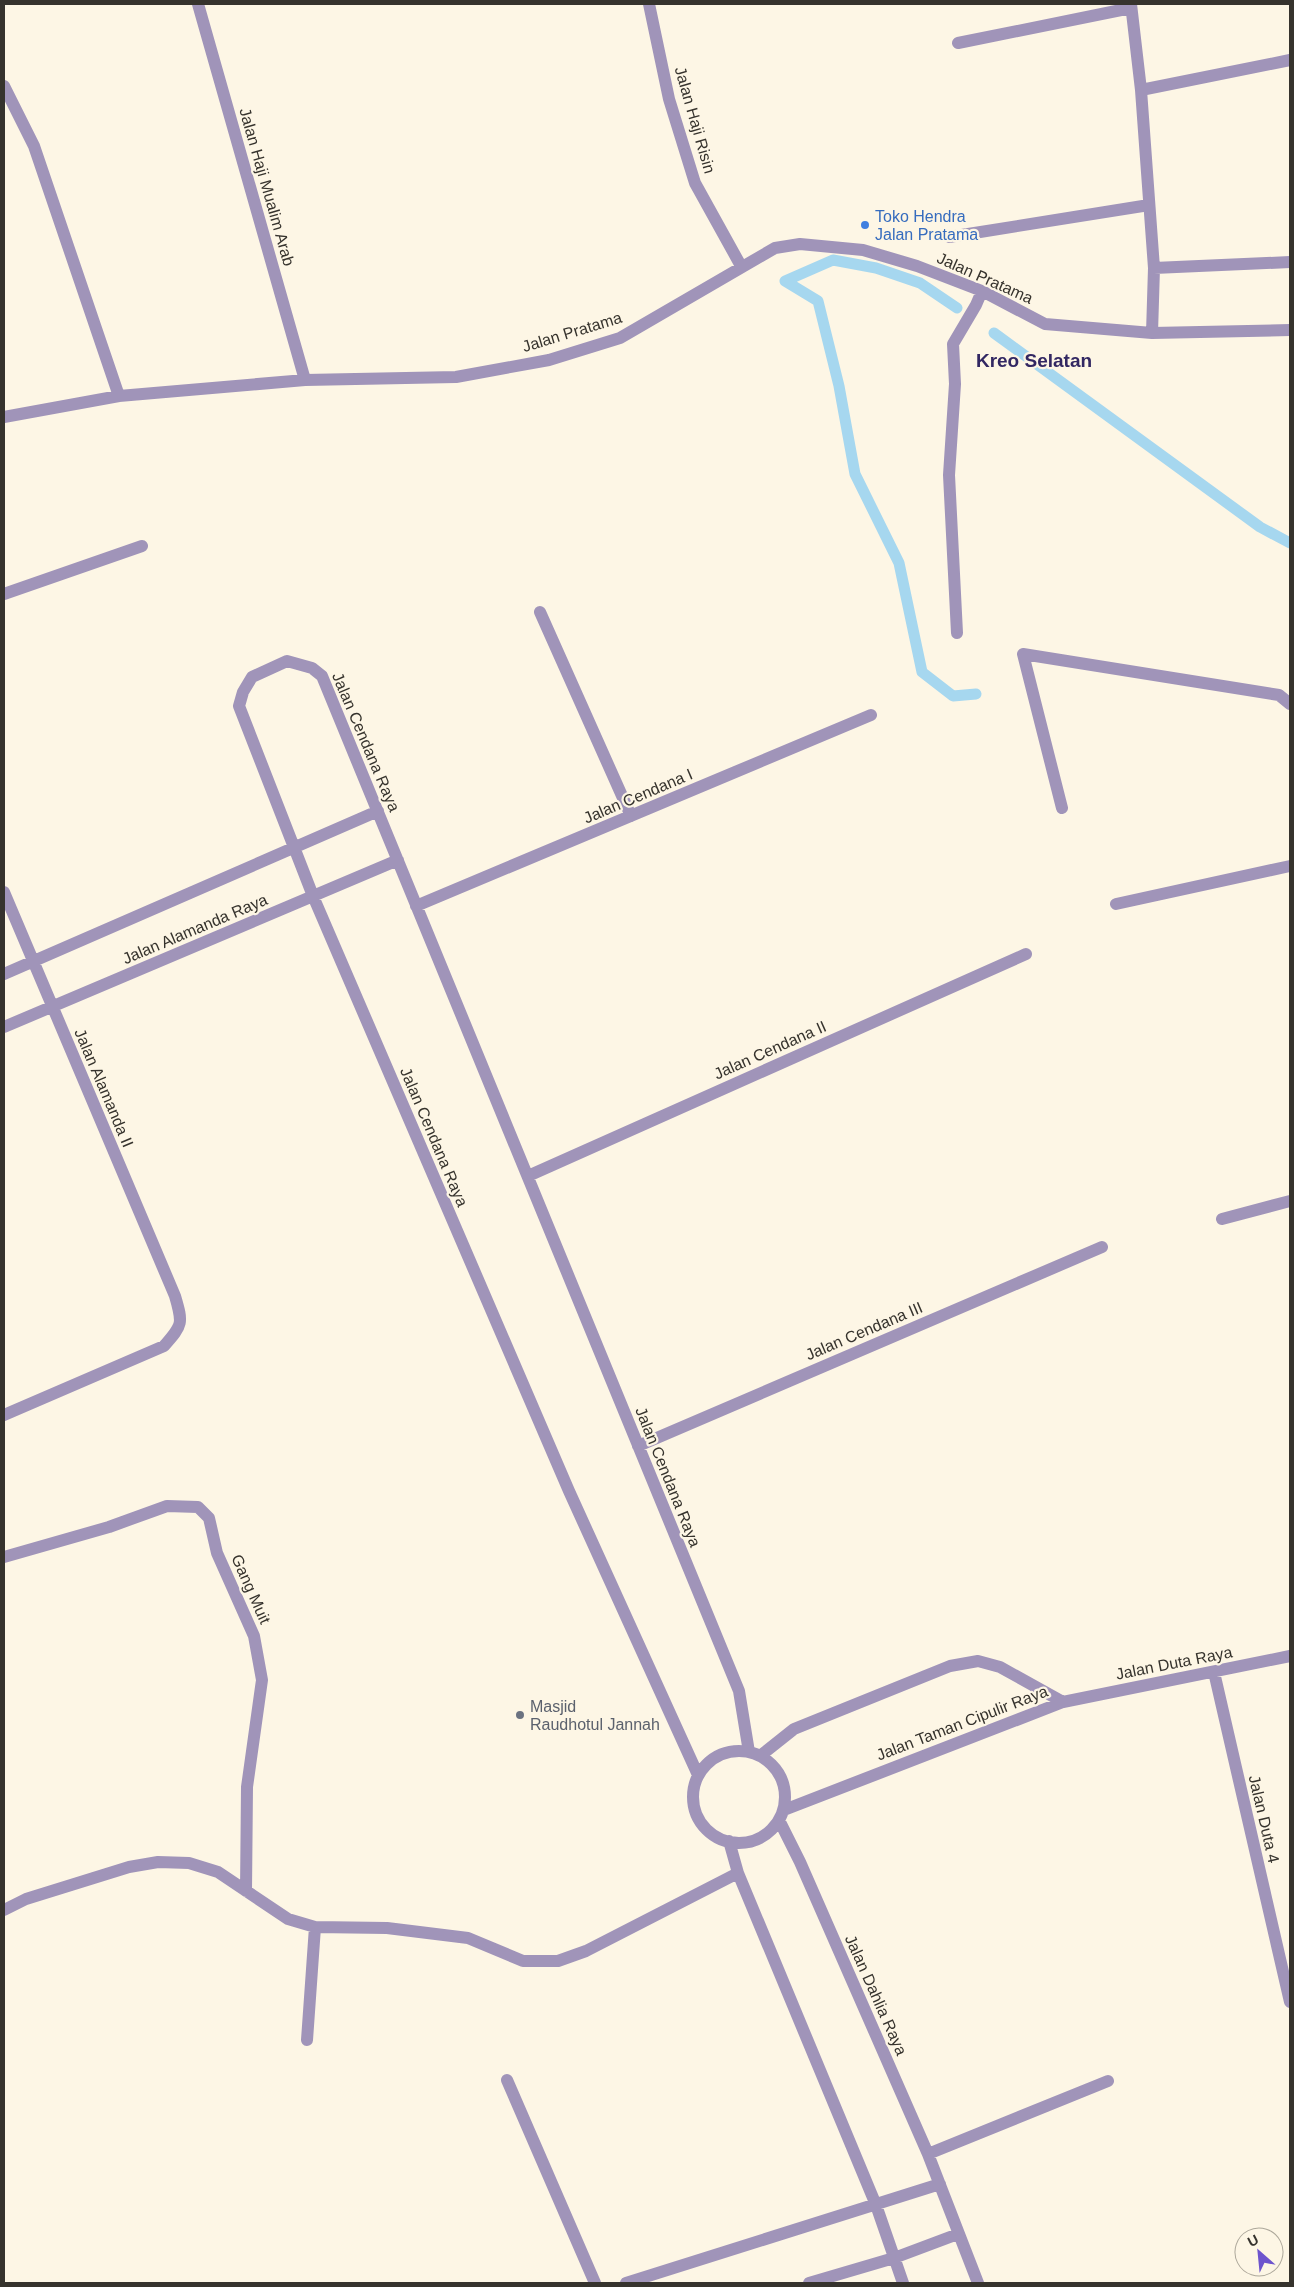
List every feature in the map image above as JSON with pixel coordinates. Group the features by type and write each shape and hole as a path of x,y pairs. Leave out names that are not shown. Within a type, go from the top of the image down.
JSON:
{"street":[{"name":"Jalan Haji Mualim Arab","path":"198,4 305,380"},
{"name":"Jalan Haji Risin","path":"649,4 669,100 695,183 741,266"},
{"path":"958,43 1131,6 1141,90 1154,268 1152,334"},
{"path":"1141,90 1290,60"},
{"path":"4,86 34,146 119,396"},
{"path":"950,237 1149,205"},
{"name":"Jalan Pratama","path":"4,417 119,396 305,380 456,377 549,360 620,338 741,266 775,248 800,244 863,250 917,266 982,292 1045,324 1152,334 1290,330"},
{"path":"1154,268 1290,262"},
{"path":"957,633 949,475 955,384 953,344 982,292"},
{"path":"4,594 142,546"},
{"path":"540,612 631,816"},
{"path":"1062,808 1023,654 1279,695 1290,704"},
{"name":"Jalan Cendana Raya","path":"698,1775 569,1491 313,896 239,706 243,692 252,677 287,661 307,666 322,676 739,1691 755,1754"},
{"name":"Jalan Cendana I","path":"416,906 871,714"},
{"path":"4,974 378,811"},
{"name":"Jalan Alamanda Raya","path":"4,1027 398,860"},
{"path":"1116,904 1290,866"},
{"name":"Jalan Alamanda II","path":"4,892 175,1296 181,1316 179,1330 164,1346 4,1415"},
{"name":"Jalan Cendana II","path":"528,1176 1026,954"},
{"path":"1222,1219 1290,1201"},
{"name":"Jalan Cendana III","path":"638,1446 1102,1247"},
{"name":"Gang Muit","path":"4,1558 167,1506 198,1507 210,1518 218,1553 254,1636 262,1680 247,1787 246,1891"},
{"name":"Jalan Duta Raya","path":"1063,1702 1290,1656"},
{"name":"Jalan Taman Cipulir Raya","path":"755,1754 794,1730 950,1666 978,1661 1000,1667 1063,1702"},
{"name":"Jalan Duta 4","path":"1214,1672 1290,2002"},
{"name":"Jalan Taman Cipulir Raya","path":"781,1815 1063,1702"},
{"path":"726,1752 755,1754 773,1765 782,1778 785,1794 781,1815 770,1832 758,1839 743,1842 729,1841 718,1837 700,1821 693,1798 698,1775 705,1766 726,1752"},
{"name":"Jalan Dahlia Raya","path":"781,1815 928,2154 978,2283"},
{"path":"729,1841 738,1873 876,2206 903,2283"},
{"path":"4,1910 26,1899 129,1867 158,1862 190,1863 218,1872 288,1919 315,1927 387,1928 468,1938 523,1961 558,1961 586,1951 738,1873"},
{"path":"308,2040 315,1927"},
{"path":"507,2080 595,2283"},
{"path":"928,2154 1108,2081"},
{"path":"626,2283 876,2206 940,2184"},
{"path":"809,2283 894,2258 958,2234"}],"waterway":[{"path":"957,308 920,283 876,268 833,260 785,281 818,301 839,386 855,474 899,563 922,672 953,696 976,694"},
{"path":"994,333 1260,527 1290,543"}],"place":[{"name":"Toko Hendra Jalan Pratama","path":"865,225"},
{"name":"Masjid Raudhotul Jannah","path":"520,1715"}],"district":[{"name":"Kreo Selatan","path":"1034,360"}]}
